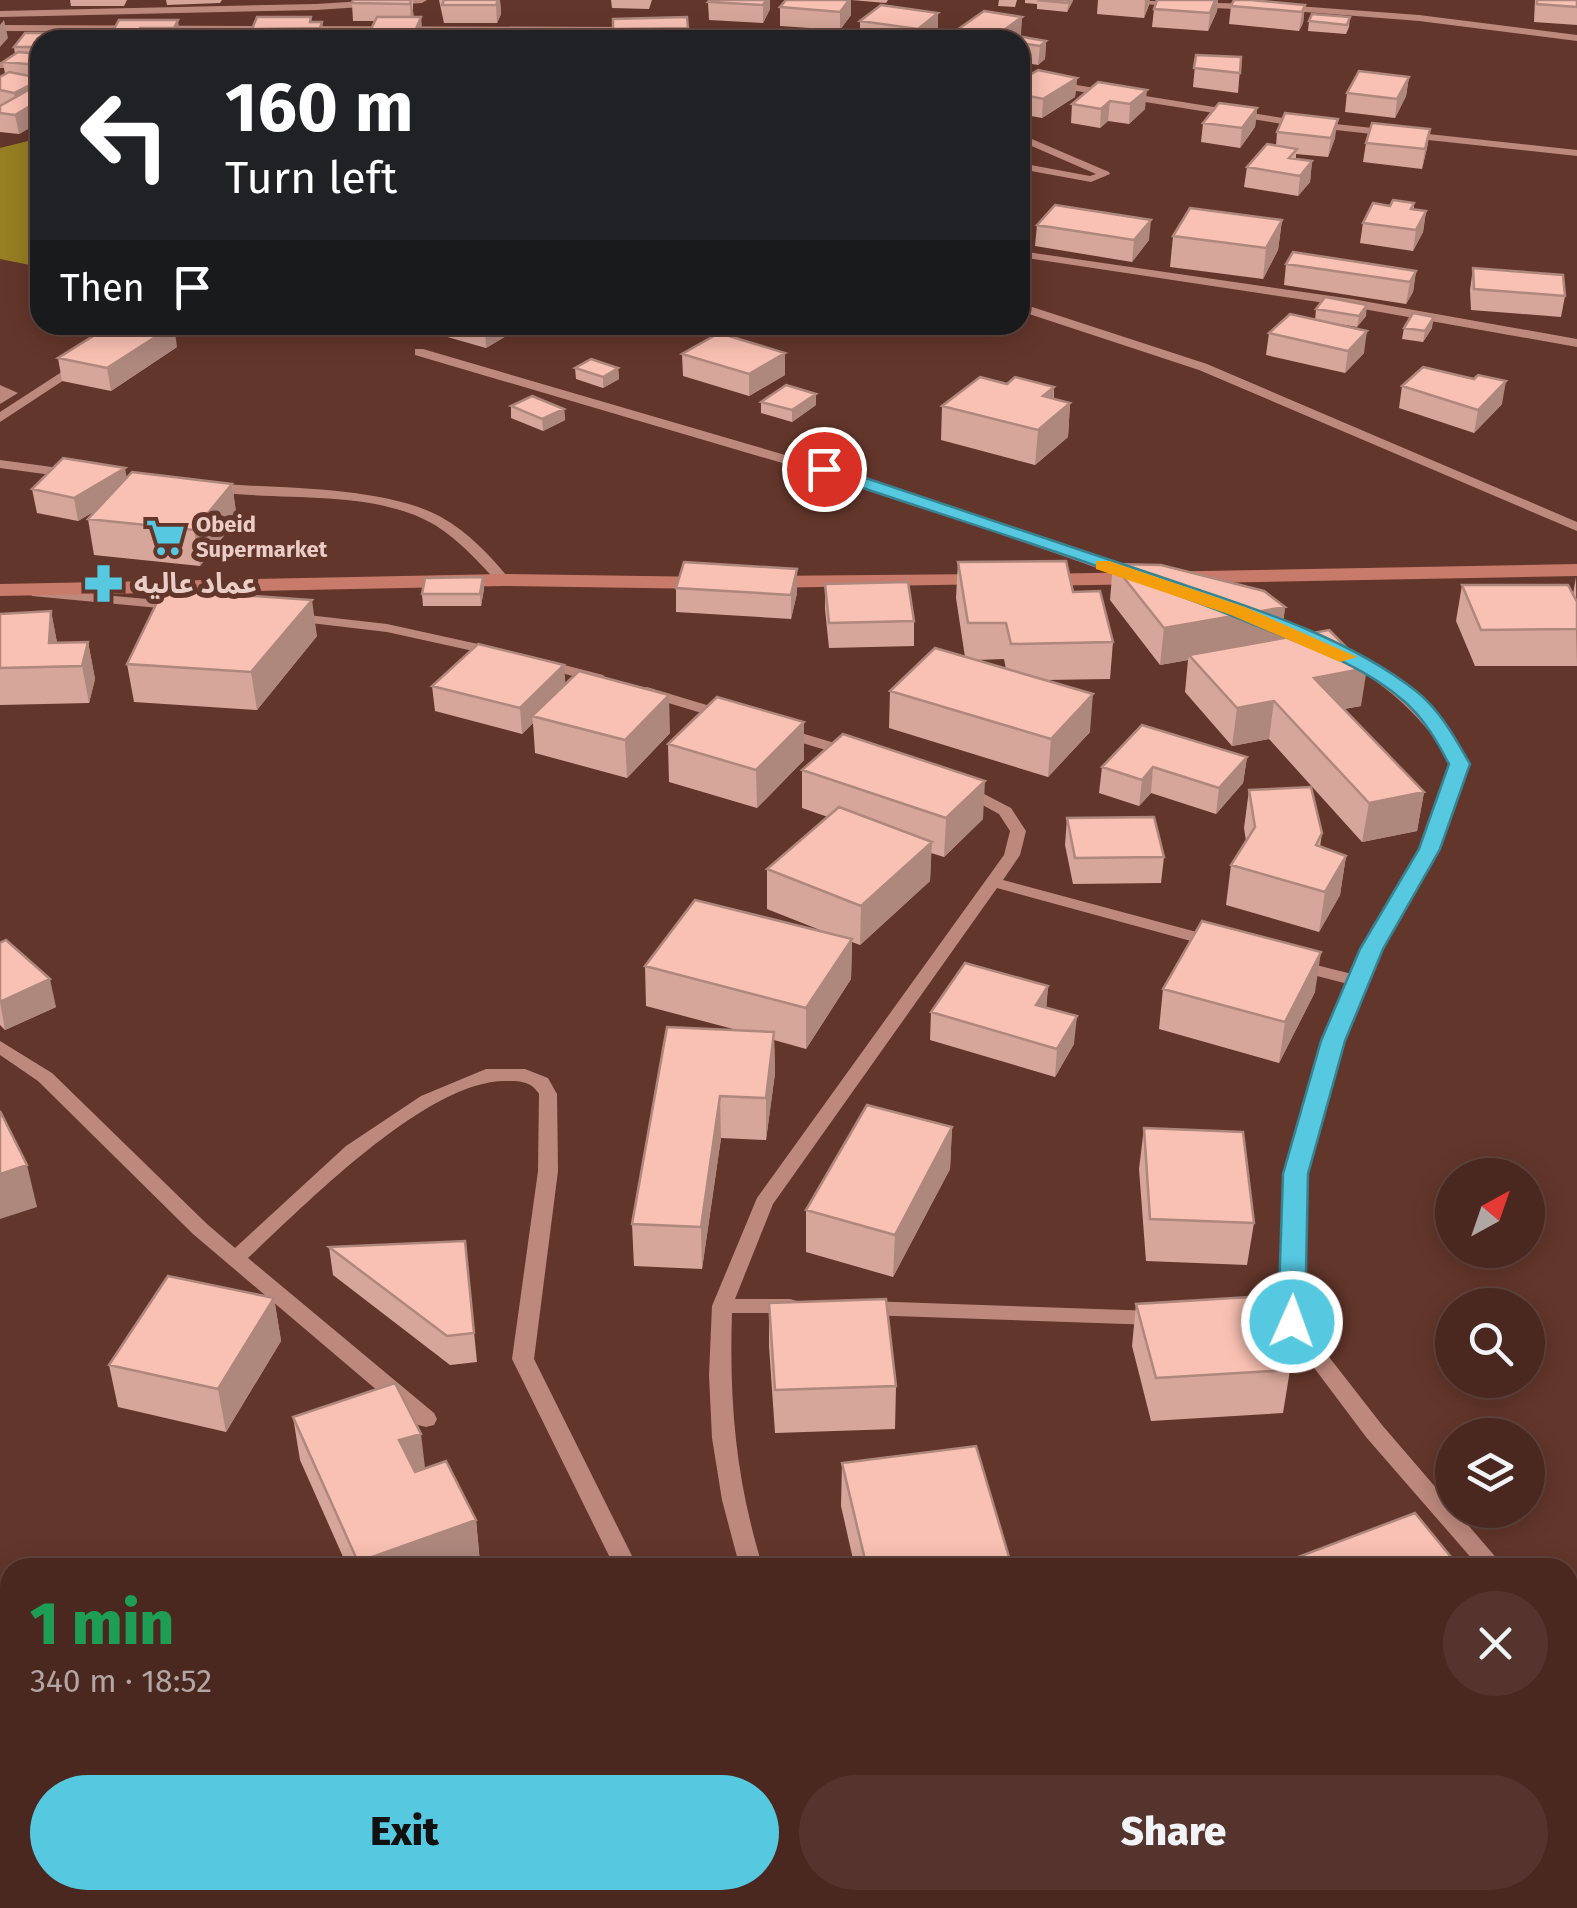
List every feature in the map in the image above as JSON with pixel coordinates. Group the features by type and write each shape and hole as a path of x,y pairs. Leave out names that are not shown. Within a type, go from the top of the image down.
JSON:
{"main road":[{"path":"6,590 503,580 739,583 1577,570"}],"street":[{"path":"0,14 316,8 422,0"},
{"path":"1123,0 1262,7"},
{"path":"1276,8 1290,4 1577,38"},
{"path":"0,28 657,30"},
{"path":"0,65 30,65"},
{"path":"1030,81 1289,122 1577,153"},
{"path":"1030,142 1105,174 1091,179 1030,168"},
{"path":"1030,255 1352,303 1577,342"},
{"path":"1030,310 1202,367 1577,527"},
{"path":"419,352 896,492 1192,595"},
{"path":"0,418 91,358"},
{"path":"0,389 12,393 0,400"},
{"path":"0,464 97,476"},
{"path":"192,486 373,503 425,514 466,540 503,580"},
{"path":"6,590 200,608"},
{"path":"275,615 387,628 518,657 866,757"},
{"path":"1252,616 1369,668 1411,697 1438,726 1460,764 1430,849 1358,981 1333,1041 1296,1174 1292,1322 1374,1432 1485,1558"},
{"path":"749,1558 730,1503 718,1425 722,1306 764,1204 1012,854 1018,831 1006,810 951,784"},
{"path":"992,882 1223,945"},
{"path":"1281,960 1358,981"},
{"path":"0,1048 45,1078 235,1259 426,1420"},
{"path":"235,1259 353,1150 428,1100 486,1075 525,1074 541,1082 548,1094 548,1171 523,1359 622,1558"},
{"path":"722,1306 818,1306"},
{"path":"838,1307 1173,1318"},
{"path":"1232,1320 1292,1322"}],"shaded area":[{"path":"30,140 30,265 0,259 0,148"}],"building":[{"path":"411,0 410,4 352,3"},
{"path":"444,0 498,0 496,5 442,5"},
{"path":"710,0 766,0 763,5"},
{"path":"786,0 849,0 840,12 780,7"},
{"path":"1157,0 1215,0 1210,13 1154,9"},
{"path":"1234,0 1305,5 1302,12 1231,6"},
{"path":"1537,0 1577,0 1577,7 1537,4"},
{"path":"881,5 938,13 918,29 860,21"},
{"path":"984,11 1022,17 1004,30 957,30"},
{"path":"1312,14 1350,17 1347,25 1309,21"},
{"path":"257,17 311,17 310,22 322,22 320,28 252,29"},
{"path":"377,17 421,17 416,30 370,30"},
{"path":"687,17 688,28 613,29 613,19"},
{"path":"119,20 178,20 174,28 113,30"},
{"path":"25,33 30,33 30,47 14,47"},
{"path":"1030,38 1046,41 1040,46 1030,44"},
{"path":"18,52 30,53 30,64 3,62"},
{"path":"1196,55 1241,57 1240,73 1194,68"},
{"path":"1038,70 1077,78 1043,99 1030,96 1030,75"},
{"path":"1359,71 1409,77 1397,99 1347,93"},
{"path":"9,72 30,76 30,85 14,93 0,90 0,77"},
{"path":"1098,82 1147,90 1130,104 1110,101 1101,109 1072,104"},
{"path":"30,89 30,106 15,115 0,113 0,106"},
{"path":"1219,103 1257,108 1242,128 1203,123"},
{"path":"1285,113 1338,119 1331,138 1277,132"},
{"path":"1372,123 1430,129 1425,149 1366,143"},
{"path":"1267,144 1297,149 1289,158 1312,161 1300,176 1247,167"},
{"path":"1393,200 1414,203 1411,209 1426,211 1416,230 1363,223 1373,203 1390,206"},
{"path":"1055,205 1151,220 1134,240 1037,225"},
{"path":"1190,208 1282,220 1266,248 1173,236"},
{"path":"1293,252 1416,271 1410,282 1286,264"},
{"path":"1473,268 1563,275 1565,296 1474,289"},
{"path":"1325,297 1367,305 1359,316 1316,309"},
{"path":"1413,313 1434,317 1425,331 1404,328"},
{"path":"1290,314 1367,331 1348,351 1269,333"},
{"path":"95,335 158,335 107,368 58,358"},
{"path":"715,335 785,353 749,374 682,354"},
{"path":"591,359 618,368 603,377 575,368"},
{"path":"1423,367 1474,379 1478,375 1506,381 1478,410 1402,386"},
{"path":"980,377 1007,384 1015,377 1054,387 1043,396 1070,403 1038,430 942,406"},
{"path":"786,385 816,394 792,410 761,402"},
{"path":"532,396 564,409 542,419 511,406"},
{"path":"63,458 125,468 74,498 32,489"},
{"path":"132,472 232,484 194,530 88,519"},
{"path":"1066,561 1073,592 1100,591 1113,642 1011,644 1006,623 968,623 958,562"},
{"path":"684,562 797,569 791,595 676,588"},
{"path":"1113,564 1161,565 1264,591 1285,607 1164,628"},
{"path":"483,577 480,594 422,594 425,578"},
{"path":"908,582 914,621 829,623 825,584"},
{"path":"1462,585 1568,585 1577,602 1577,629 1481,630"},
{"path":"163,590 312,600 251,672 127,664"},
{"path":"51,611 49,643 88,642 82,666 0,668 0,614"},
{"path":"1329,630 1367,668 1314,678 1424,792 1369,803 1274,701 1237,708 1189,655"},
{"path":"478,644 564,665 520,708 432,686"},
{"path":"935,648 1093,694 1051,739 890,691"},
{"path":"579,671 669,695 625,740 532,716"},
{"path":"717,697 804,722 756,770 668,744"},
{"path":"1142,725 1247,757 1219,788 1153,767 1142,780 1102,767"},
{"path":"843,734 985,781 946,818 802,770"},
{"path":"1311,787 1322,833 1316,845 1346,856 1325,892 1231,865 1255,827 1249,790"},
{"path":"839,807 932,842 861,906 767,869"},
{"path":"1154,817 1164,857 1075,858 1067,818"},
{"path":"695,900 852,939 806,1008 645,966"},
{"path":"1202,921 1321,952 1285,1022 1163,989"},
{"path":"6,940 50,979 0,1002 0,943"},
{"path":"965,963 1048,986 1036,1005 1077,1016 1057,1049 931,1012"},
{"path":"667,1027 774,1032 766,1098 720,1096 701,1227 632,1224"},
{"path":"867,1105 952,1127 895,1235 806,1210"},
{"path":"0,1111 27,1165 0,1174"},
{"path":"1144,1128 1243,1132 1254,1223 1150,1219"},
{"path":"465,1241 474,1333 447,1336 329,1247"},
{"path":"168,1276 274,1298 218,1389 109,1365"},
{"path":"1266,1296 1290,1370 1156,1378 1136,1304"},
{"path":"886,1299 896,1386 775,1390 769,1303"},
{"path":"395,1383 421,1434 399,1440 415,1472 446,1461 476,1520 369,1558 356,1558 293,1417"},
{"path":"976,1446 1009,1557 865,1558 842,1463"},
{"path":"1415,1513 1452,1558 1296,1558"}],"slow traffic":[{"path":"1103,565 1210,600 1347,657"}],"place":[{"name":"Obeid Supermarket","path":"166,537"},
{"name":"عماد عاليه","path":"104,583"}],"route":[{"path":"824,469 1210,600 1318,643 1369,668 1411,697 1438,726 1460,764 1430,849 1372,949 1333,1041 1296,1174 1292,1322"}]}
